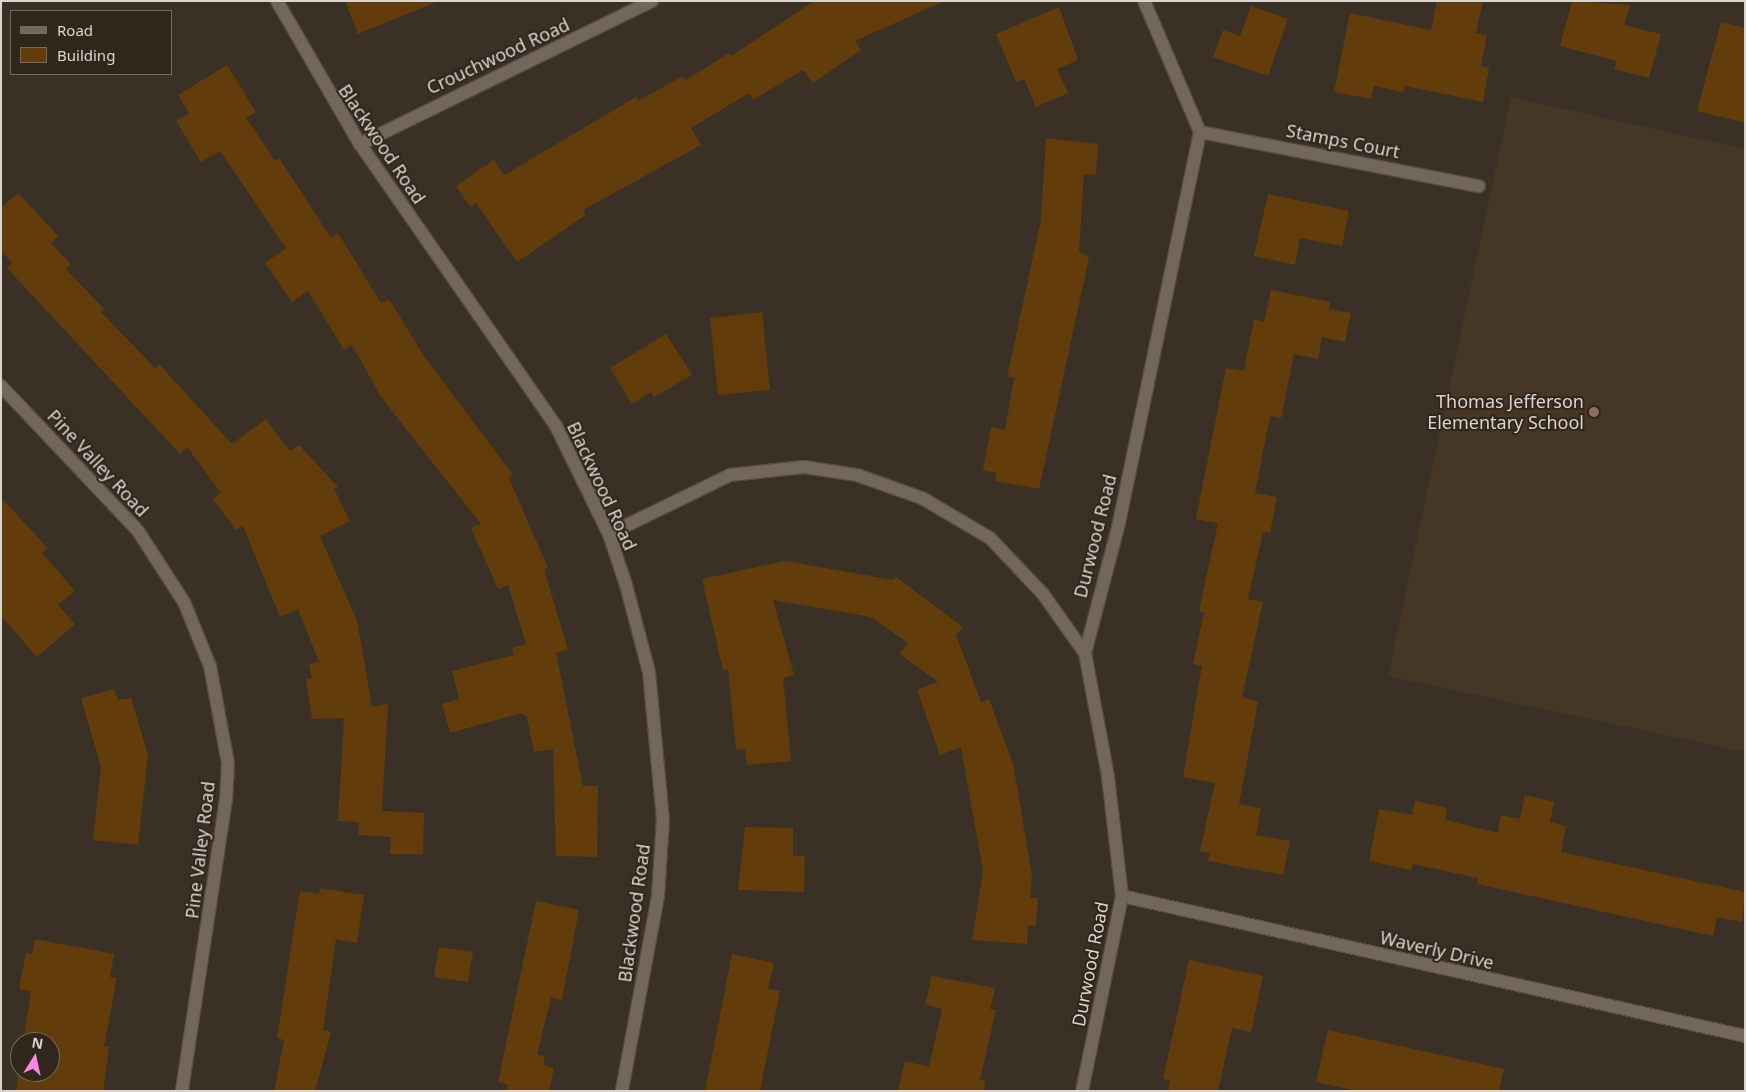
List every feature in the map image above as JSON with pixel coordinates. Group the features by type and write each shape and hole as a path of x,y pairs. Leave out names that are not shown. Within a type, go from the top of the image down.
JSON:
{"street":[{"name":"Blackwood Road","path":"277,1 360,144 556,426 609,534 649,672 663,819 656,905 622,1091"},
{"name":"Crouchwood Road","path":"360,144 652,1"},
{"path":"1144,1 1200,132"},
{"name":"Stamps Court","path":"1200,132 1479,186"},
{"name":"Durwood Road","path":"1082,1091 1122,896 1110,785 1085,653 1119,524 1200,132"},
{"name":"Pine Valley Road","path":"1,386 138,531 184,602 210,666 228,763 226,799 182,1091"},
{"path":"609,534 730,475 804,467 856,475 922,498 990,538 1043,594 1085,653"},
{"name":"Waverly Drive","path":"1122,896 1745,1036"}],"shaded area":[{"name":"Thomas Jefferson Elementary School","path":"1511,97 1745,149 1745,752 1388,676"}],"building":[{"path":"345,1 434,1 434,3 358,34"},
{"path":"814,1 944,1 855,41 861,50 813,83 803,70 753,100 749,93 691,128 701,145 583,210 586,215 517,262 476,203 470,207 456,186 494,160 504,175 636,97 638,101 683,76 686,80 729,53 731,56"},
{"path":"1437,1 1483,1 1476,33 1487,35 1481,66 1489,68 1483,102 1405,86 1403,92 1374,86 1371,99 1334,92 1350,13 1431,30"},
{"path":"1572,1 1630,5 1624,25 1661,34 1649,78 1614,69 1617,61 1560,46"},
{"path":"1251,6 1288,19 1268,76 1213,57 1223,30 1240,36"},
{"path":"1059,7 1078,60 1057,69 1068,93 1036,107 1024,79 1016,82 996,34"},
{"path":"1721,22 1745,28 1745,123 1697,111"},
{"path":"227,65 256,112 246,118 275,161 279,158 331,238 338,233 381,303 389,299 424,356 513,475 509,478 548,568 544,569 568,650 556,653 583,786 598,786 597,857 556,856 553,749 534,752 527,717 522,713 450,733 442,704 459,699 452,671 514,655 512,648 526,644 508,585 498,589 471,528 481,524 381,397 352,345 344,350 308,291 292,302 265,263 286,248 220,151 201,162 176,121 189,113 178,95"},
{"path":"1046,138 1098,144 1096,175 1084,174 1079,251 1089,258 1039,489 995,481 997,473 983,470 991,427 1005,430 1014,378 1007,377 1041,220"},
{"path":"18,193 58,236 51,243 71,265 66,269 104,309 101,312 155,368 159,364 232,444 266,419 290,451 299,445 338,487 334,489 350,521 320,536 357,621 372,707 388,704 382,811 424,813 423,854 390,854 391,837 358,835 359,822 338,821 344,718 312,719 306,679 312,678 309,664 319,662 298,609 280,617 243,526 236,530 213,499 221,493 187,447 180,454 7,268 12,263 1,250 1,208"},
{"path":"1268,194 1349,211 1342,246 1300,238 1295,265 1254,256"},
{"path":"1271,290 1330,302 1329,309 1351,313 1345,342 1322,337 1318,359 1294,354 1281,418 1270,416 1255,493 1277,497 1270,533 1263,532 1248,599 1263,602 1242,697 1258,702 1239,804 1261,808 1256,835 1290,841 1283,875 1208,861 1210,853 1200,851 1215,783 1183,777 1202,666 1193,664 1204,612 1199,611 1218,523 1196,519 1226,368 1244,371 1254,319 1264,322"},
{"path":"762,312 770,390 718,395 710,318"},
{"path":"666,334 692,375 654,397 651,392 632,404 610,368"},
{"path":"1,498 48,548 42,553 75,591 58,605 75,624 37,657 1,616"},
{"path":"785,561 893,580 896,577 963,627 956,635 981,702 989,699 1013,764 1032,876 1030,898 1038,898 1036,926 1028,925 1027,944 972,940 983,871 961,747 940,755 917,690 938,682 900,654 908,643 871,617 773,600 794,675 783,678 791,761 747,765 745,749 736,750 728,669 723,670 702,579"},
{"path":"114,689 118,700 131,698 148,755 138,845 93,840 101,767 81,698"},
{"path":"1525,795 1554,802 1550,822 1566,826 1561,852 1745,892 1742,922 1717,917 1713,936 1477,884 1478,878 1413,864 1411,870 1369,861 1379,809 1412,815 1415,801 1447,808 1445,820 1498,833 1501,815 1520,819"},
{"path":"745,827 793,828 793,856 805,856 804,892 738,890"},
{"path":"320,888 364,895 357,943 336,939 323,1030 331,1032 315,1091 274,1091 284,1040 277,1038 300,891 319,894"},
{"path":"536,901 579,910 562,1000 551,997 537,1055 545,1056 543,1065 554,1068 549,1091 506,1091 508,1085 498,1082"},
{"path":"35,939 114,954 110,977 117,978 104,1046 109,1047 103,1091 16,1091 17,1082 60,1082 60,1032 25,1032 31,991 19,989 26,953 32,954"},
{"path":"439,947 473,952 468,982 434,977"},
{"path":"732,954 774,963 768,989 780,991 760,1091 705,1091"},
{"path":"1189,960 1263,976 1251,1032 1232,1028 1218,1091 1168,1091 1170,1080 1163,1079"},
{"path":"932,976 995,988 990,1009 996,1010 980,1080 985,1081 984,1091 898,1091 905,1061 929,1067 942,1009 925,1004"},
{"path":"1328,1030 1504,1069 1499,1091 1358,1091 1316,1082"}],"place":[{"name":"Thomas Jefferson Elementary School","path":"1594,412"}]}
